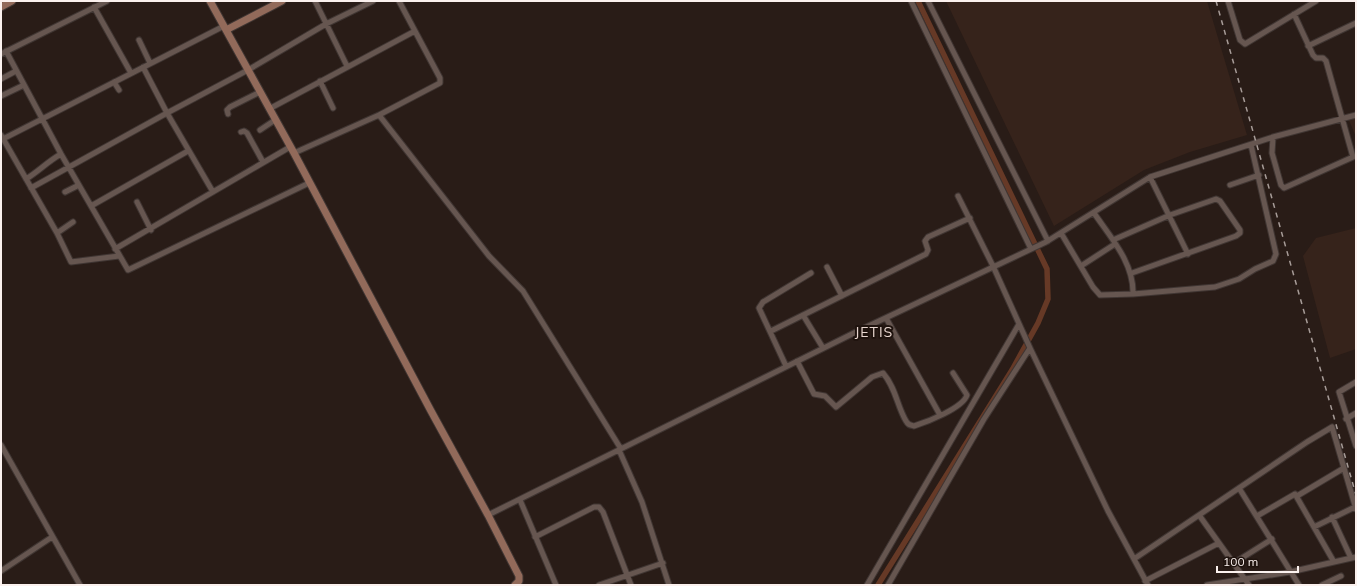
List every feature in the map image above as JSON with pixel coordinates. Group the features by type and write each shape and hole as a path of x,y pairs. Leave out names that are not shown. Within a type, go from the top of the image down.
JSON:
{"main road":[{"path":"210,1 292,150 488,515 520,582 515,585"},
{"path":"225,28 282,1"},
{"path":"1,7 9,2"}],"street":[{"path":"107,1 4,53 24,85 61,154 126,268 131,270 309,183"},
{"path":"315,1 347,66"},
{"path":"31,188 68,166 248,70 326,24 372,1"},
{"path":"115,249 150,230 263,162 380,114 440,83 440,78 399,1"},
{"path":"911,1 1032,249"},
{"path":"928,1 1047,242"},
{"path":"1228,1 1240,40 1245,44 1316,1"},
{"path":"94,7 131,73"},
{"path":"1273,137 1272,153 1281,185 1286,187 1352,158 1353,154 1326,61 1323,58 1314,57 1294,14"},
{"path":"1308,46 1356,23"},
{"path":"119,256 71,262 57,233 2,138 150,63 225,28"},
{"path":"269,109 415,31"},
{"path":"139,40 150,63"},
{"path":"143,67 166,113 213,192"},
{"path":"1,79 16,71"},
{"path":"320,81 333,108"},
{"path":"114,82 119,90"},
{"path":"1,96 24,85"},
{"path":"228,114 227,110 230,107 260,92"},
{"path":"380,114 489,256 523,291 620,449 635,484 663,563 669,585"},
{"path":"488,515 786,366 993,266 1047,242 1150,176 1273,137 1342,120 1356,115"},
{"path":"260,130 275,120"},
{"path":"241,132 245,132 263,162"},
{"path":"1062,233 1080,266 1093,287 1100,295 1133,294 1224,285 1239,279 1255,268 1273,261 1276,256 1276,249 1251,145"},
{"path":"91,206 188,151"},
{"path":"26,179 38,171 44,163 61,154"},
{"path":"1230,185 1259,175"},
{"path":"1150,176 1188,254"},
{"path":"65,192 79,185"},
{"path":"958,196 993,266 1029,346 1147,583 1219,543"},
{"path":"1080,266 1114,242 1170,215 1216,199 1221,202 1240,230 1239,235 1132,273"},
{"path":"137,202 150,230"},
{"path":"1094,213 1114,242 1132,273 1133,294"},
{"path":"772,331 926,254 928,250 925,241 928,237 970,218"},
{"path":"57,233 73,222"},
{"path":"827,267 842,296"},
{"path":"786,366 772,331 759,308 761,304 811,273"},
{"path":"803,315 823,348"},
{"path":"886,318 940,415"},
{"path":"867,585 1019,324"},
{"path":"888,585 984,419 1029,346"},
{"path":"797,361 814,394 825,396 835,406 872,377 882,373 893,389 908,424 911,425 918,425 958,406 967,395"},
{"path":"954,373 967,395 976,398"},
{"path":"1356,382 1339,392 1346,419 1356,444"},
{"path":"1346,419 1356,413"},
{"path":"1134,558 1332,427 1356,508 1332,517 1314,527"},
{"path":"1,445 80,585"},
{"path":"1257,516 1293,494 1297,496 1344,468"},
{"path":"1239,488 1299,585"},
{"path":"1297,496 1334,562"},
{"path":"520,500 556,585"},
{"path":"535,537 594,507 599,507 603,512 631,585"},
{"path":"1199,515 1249,585"},
{"path":"1207,585 1290,572 1353,558 1332,517"},
{"path":"1,571 52,537"},
{"path":"1234,563 1272,540"},
{"path":"599,585 663,563"},
{"path":"1322,585 1341,576"}],"shaded area":[{"path":"946,1 1207,1 1247,135 1190,152 1144,170 1054,226"},
{"path":"1356,115 1356,137 1348,118"},
{"path":"1356,228 1356,349 1330,358 1303,256 1316,238"}],"waterway":[{"path":"878,585 1012,370 1038,323 1048,299 1047,269 918,1"}],"railway":[{"path":"1216,1 1356,495"}],"district":[{"name":"JETIS","path":"874,332"}]}
